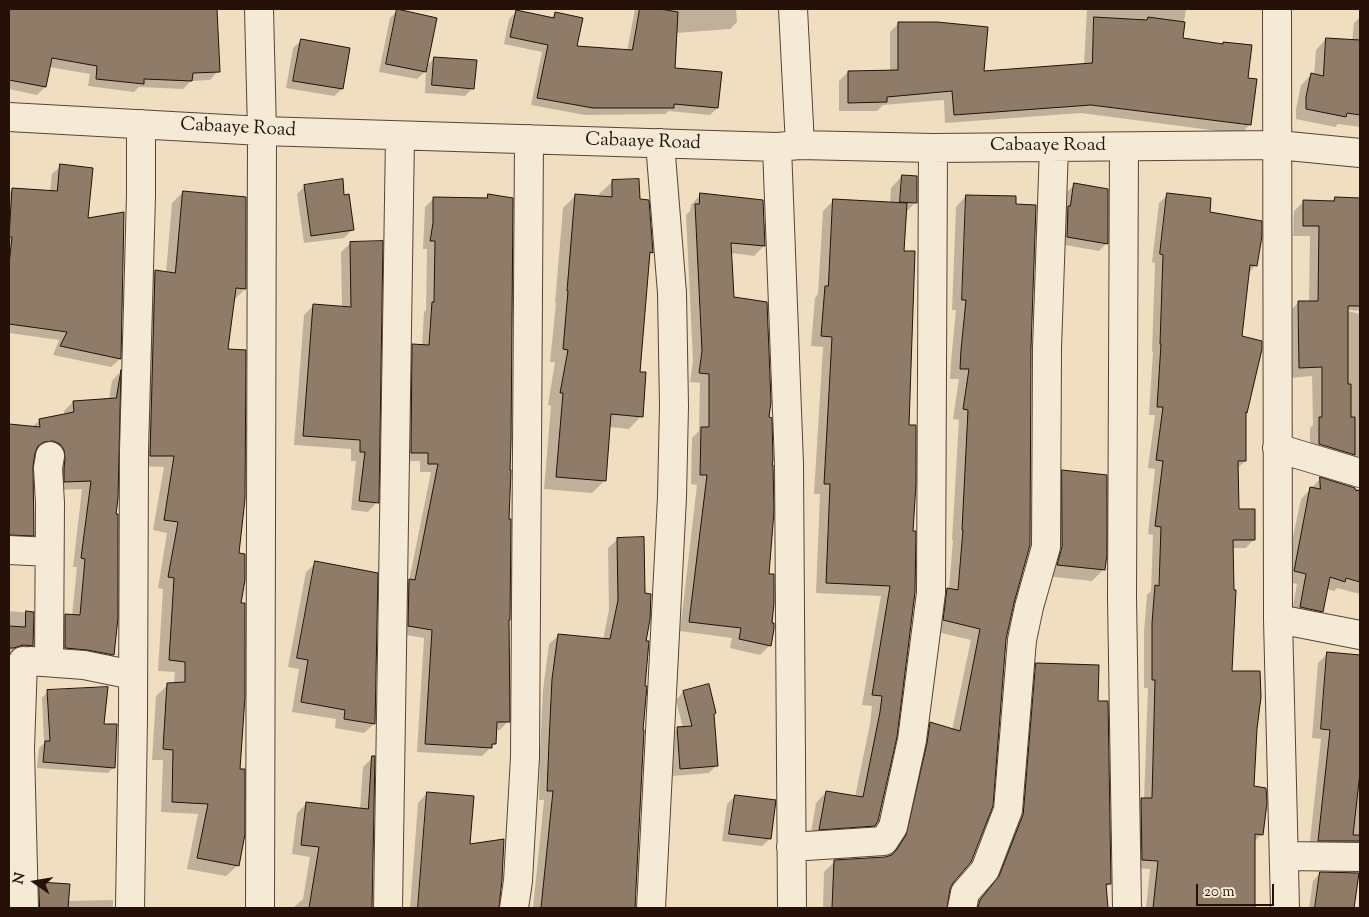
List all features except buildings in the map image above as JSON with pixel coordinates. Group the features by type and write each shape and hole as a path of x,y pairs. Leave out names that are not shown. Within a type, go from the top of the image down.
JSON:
{"street":[{"path":"258,9 262,131 260,908"},
{"path":"792,908 788,146 793,9"},
{"path":"1277,9 1278,619 1285,908"},
{"name":"Cabaaye Road","path":"9,117 262,131 660,143 933,148 1278,145 1360,153"},
{"path":"130,908 134,675 134,451 142,195 141,124"},
{"path":"388,908 400,136"},
{"path":"514,908 518,881 525,757 529,139"},
{"path":"651,908 672,497 674,406 672,293 660,143"},
{"path":"962,908 964,893 985,870 1008,810 1022,640 1029,606 1046,547 1047,348 1054,147"},
{"path":"1124,147 1122,597 1127,908"},
{"path":"791,846 884,842 893,827 912,740 932,593 933,148"},
{"path":"1277,448 1360,473"},
{"path":"24,908 20,749 27,661 49,552 48,468 50,456"},
{"path":"9,550 49,552"},
{"path":"1278,619 1360,635"},
{"path":"27,661 84,665 134,675"},
{"path":"1284,856 1360,857"}]}
